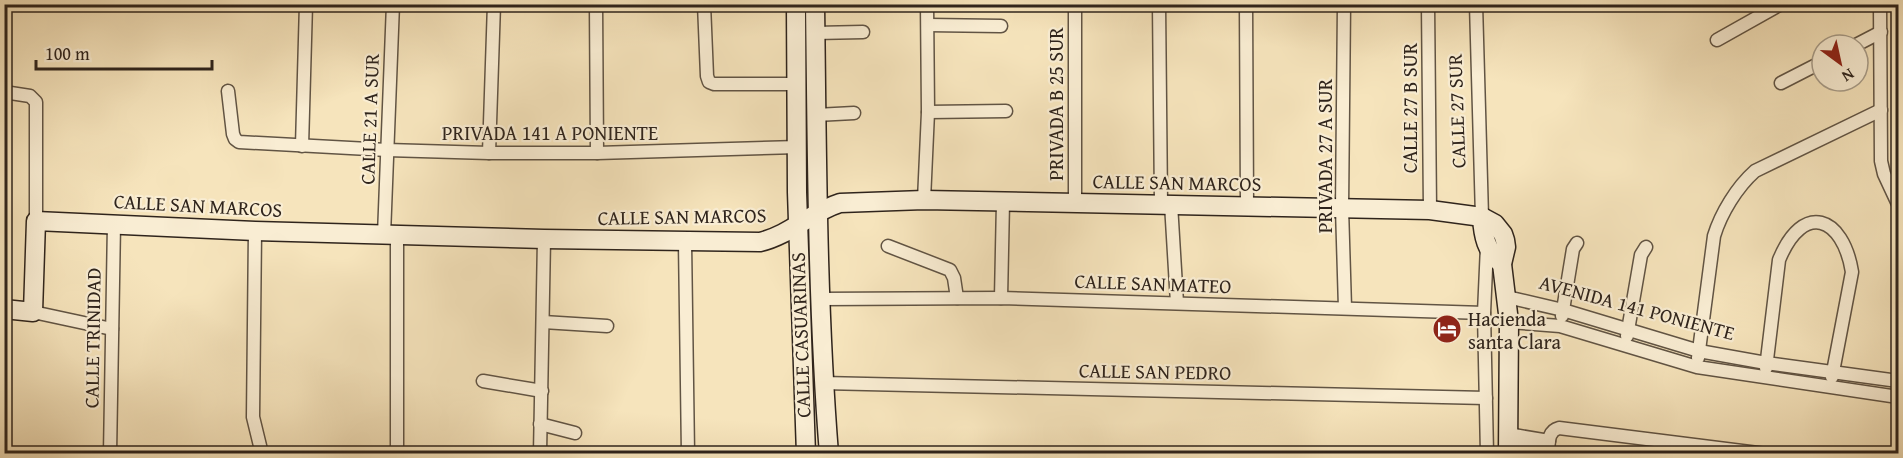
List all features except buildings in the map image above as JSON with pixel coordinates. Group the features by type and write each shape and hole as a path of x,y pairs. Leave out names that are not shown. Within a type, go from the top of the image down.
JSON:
{"street":[{"path":"302,146 306,4"},
{"name":"CALLE 21 A SUR","path":"393,4 387,150 400,452"},
{"path":"489,153 494,4"},
{"path":"596,4 597,153"},
{"path":"704,4 709,82 714,84 797,84"},
{"name":"CALLE CASUARINAS","path":"796,4 797,192 806,453"},
{"name":"CALLE CASUARINAS","path":"815,4 823,383 829,453"},
{"path":"924,200 928,112 927,4"},
{"name":"PRIVADA B 25 SUR","path":"1075,4 1075,203"},
{"path":"1159,4 1166,204 1177,303"},
{"path":"1246,4 1247,206"},
{"name":"PRIVADA 27 A SUR","path":"1344,4 1342,208 1345,308"},
{"name":"CALLE 27 B SUR","path":"1428,4 1430,210"},
{"name":"CALLE 27 SUR","path":"1476,4 1483,233 1494,257 1502,264"},
{"path":"1717,40 1782,4"},
{"path":"1880,4 1881,161 1884,174 1899,204"},
{"path":"928,25 1001,26"},
{"path":"815,33 863,32"},
{"path":"1870,38 1881,32"},
{"path":"1781,83 1810,68"},
{"name":"PRIVADA 141 A PONIENTE","path":"228,91 233,134 239,142 489,153 597,153 798,147"},
{"path":"4,92 30,96 36,102 33,312"},
{"path":"1697,367 1714,236 1718,223 1745,180 1755,171 1881,110"},
{"path":"928,112 1006,111"},
{"path":"816,115 854,113"},
{"name":"CALLE SAN MARCOS","path":"36,221 391,235 760,242 782,235 828,207 840,203 924,200 1430,210 1482,217"},
{"path":"1001,298 1003,202"},
{"name":"CALLE 27 SUR","path":"1482,217 1495,224 1503,234 1506,247 1502,264 1509,322 1508,444"},
{"path":"1765,378 1779,260 1785,244 1794,233 1805,225 1820,221 1834,230 1850,260 1852,272 1830,387"},
{"name":"CALLE TRINIDAD","path":"110,453 114,224"},
{"path":"255,231 253,417 262,453"},
{"path":"540,453 544,239"},
{"path":"685,242 688,453"},
{"path":"1560,326 1573,249 1577,243"},
{"path":"1487,245 1484,313 1488,453"},
{"path":"888,246 950,270 954,278 957,298"},
{"path":"1626,346 1641,255 1646,247"},
{"name":"AVENIDA 141 PONIENTE","path":"1507,297 1563,310 1699,351 1766,363 1899,381"},
{"name":"CALLE SAN MATEO","path":"821,299 1001,298 1484,313"},
{"path":"4,309 33,312 112,329"},
{"path":"543,322 607,326"},
{"name":"AVENIDA 141 PONIENTE","path":"1509,322 1560,326 1697,367 1899,397"},
{"path":"483,381 542,392"},
{"name":"CALLE SAN PEDRO","path":"823,383 1486,398"},
{"path":"540,424 575,434"},
{"path":"1508,444 1548,448 1551,433 1554,429 1559,428 1766,453"}],"place":[{"name":"Hacienda santa Clara","path":"1447,329"}]}
